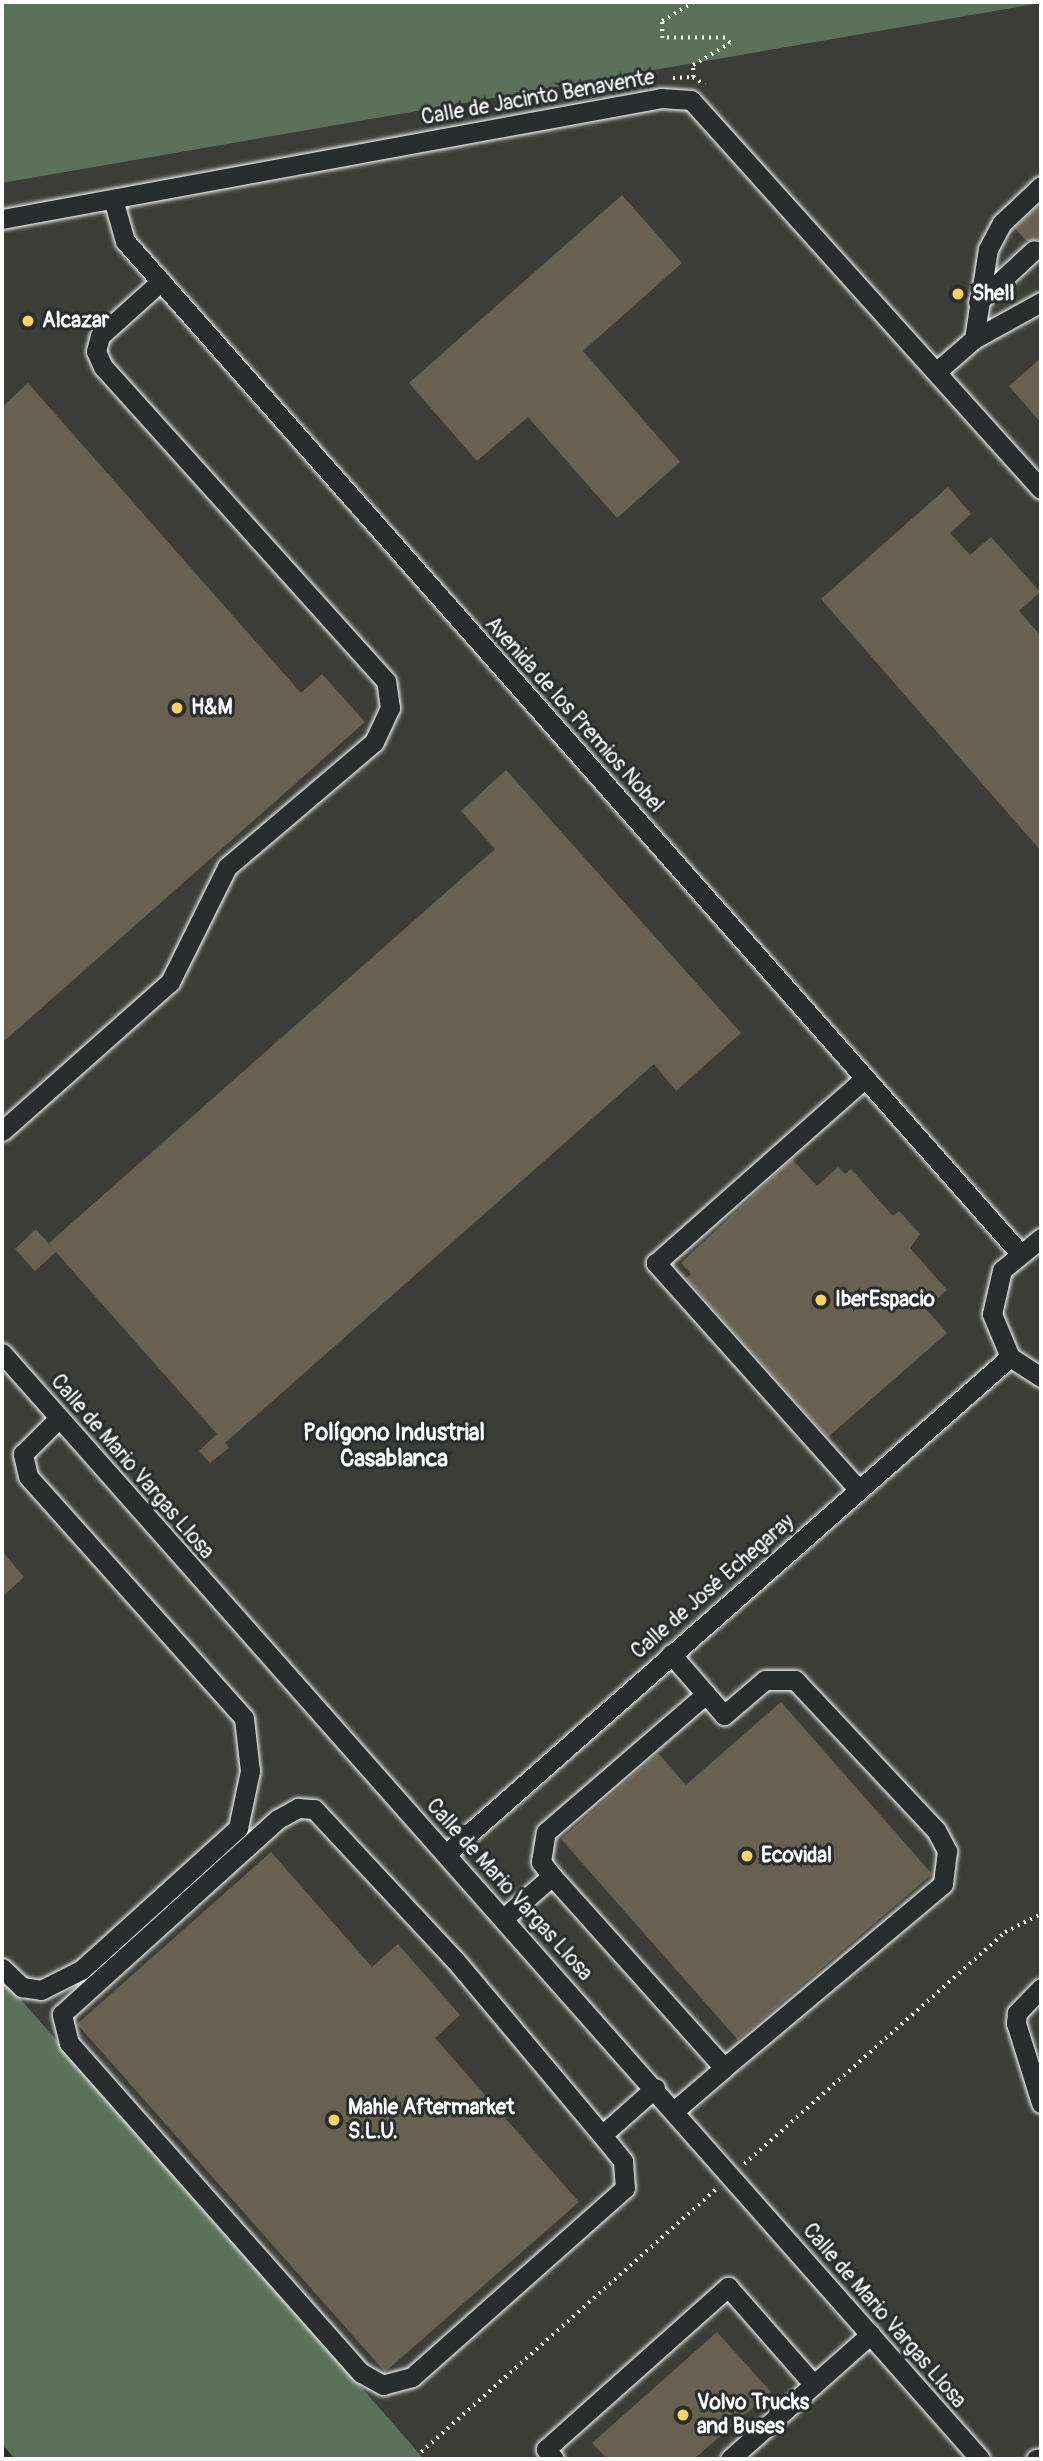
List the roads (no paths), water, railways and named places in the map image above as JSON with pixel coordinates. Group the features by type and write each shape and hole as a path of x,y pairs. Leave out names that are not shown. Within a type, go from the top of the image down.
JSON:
{"street":[{"name":"Calle de Jacinto Benavente","path":"2,219 676,97 691,100 1041,489"},
{"path":"974,339 978,302 993,240 1041,186"},
{"name":"Avenida de los Premios Nobel","path":"113,199 125,241 1018,1251"},
{"path":"978,302 1034,250"},
{"path":"2,1131 170,982 227,867 374,742 390,708 386,681 103,367 96,351 100,336 161,281"},
{"path":"936,372 974,339 1041,302"},
{"path":"859,1490 656,1263 865,1078"},
{"path":"1041,1238 1018,1251 998,1280 992,1314 1010,1357 1041,1377"},
{"name":"Calle de Mario Vargas Llosa","path":"3,1357 505,1917 980,2459"},
{"name":"Calle de José Echegaray","path":"447,1853 1010,1357"},
{"path":"2,1968 22,1987 41,1990 81,1970 239,1828 250,1771 244,1718 28,1476 23,1454 59,1418"},
{"path":"671,1654 724,1715 765,1680 795,1680 936,1830 947,1861 943,1884 674,2111"},
{"path":"706,1694 546,1832 541,1862 724,2068"},
{"path":"298,1808 314,1809 455,1960 602,2135 623,2161 625,2188 412,2377 383,2385 361,2374 69,2043 62,2014 278,1819 298,1808"},
{"path":"505,1917 552,1875"},
{"path":"1041,1988 1017,2013 1016,2023 1041,2103"},
{"path":"602,2135 655,2088"},
{"path":"554,2459 546,2449 728,2287 814,2385"},
{"path":"730,2459 871,2334"},
{"path":"1036,2459 1041,2458"}],"place":[{"name":"Shell","path":"958,294"},
{"name":"Alcazar","path":"28,321"},
{"name":"H&M","path":"177,708"},
{"name":"IberEspacio","path":"821,1300"},
{"name":"Ecovidal","path":"747,1856"},
{"name":"Mahle Aftermarket S.L.U.","path":"334,2120"},
{"name":"Volvo Trucks and Buses","path":"683,2415"}],"district":[{"name":"Polígono Industrial Casablanca","path":"394,1446"}]}
